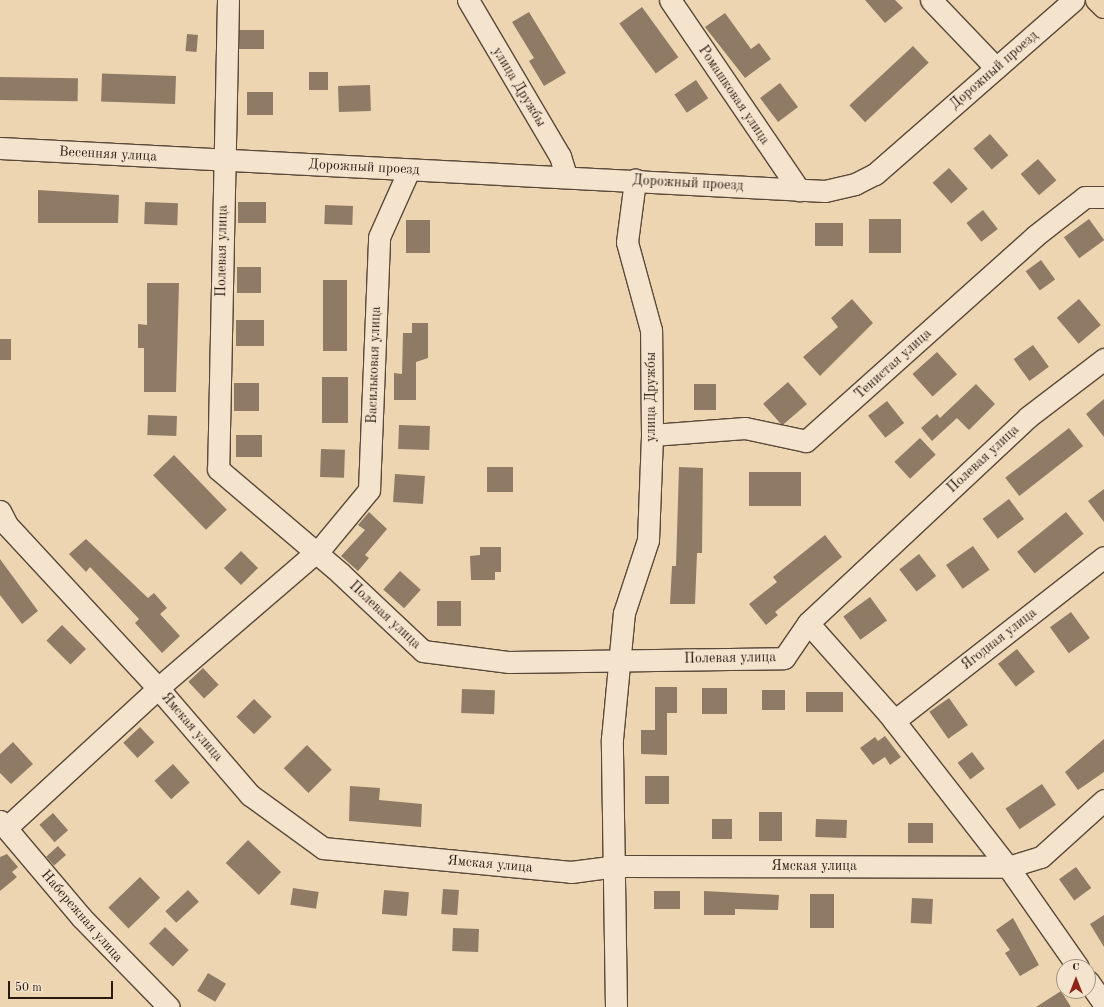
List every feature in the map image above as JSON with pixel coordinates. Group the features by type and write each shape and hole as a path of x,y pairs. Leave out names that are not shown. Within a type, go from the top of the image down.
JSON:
{"main road":[{"path":"1097,0 1104,7"}],"street":[{"name":"Полевая улица","path":"228,0 227,137 224,161 220,346 220,471 318,551 423,651 509,662 619,658 784,658 808,623 1028,417 1104,359"},
{"name":"улица Дружбы","path":"468,0 560,156 566,176"},
{"name":"Ромашковая улица","path":"670,0 799,190"},
{"path":"931,0 996,68"},
{"name":"Дорожный проезд","path":"224,161 566,176 826,191 855,184 875,174 1074,0"},
{"name":"Весенняя улица","path":"0,148 224,161"},
{"name":"Васильковая улица","path":"3,824 158,688 318,551 369,490 379,237 409,170"},
{"name":"улица Дружбы","path":"616,1007 616,866 612,739 624,613 648,540 652,435 651,330 627,242 635,180"},
{"name":"Тенистая улица","path":"652,435 745,428 806,442 1035,236 1085,197 1104,197"},
{"name":"Ямская улица","path":"0,511 7,525 158,688 250,796 323,848 571,872 616,866 1008,866 1041,857 1104,800"},
{"name":"Ягодная улица","path":"894,721 1104,557"},
{"path":"808,623 894,721 1008,866 1072,959"},
{"name":"Набережная улица","path":"3,824 82,918 169,1007"},
{"path":"1096,992 1104,1004"}],"building":[{"path":"865,0 895,0 903,8 885,23"},
{"path":"642,7 678,57 656,74 619,23"},
{"path":"529,12 566,73 544,86 529,61 534,58 512,22"},
{"path":"725,13 751,49 759,43 771,59 745,78 705,27"},
{"path":"239,30 264,30 264,49 239,49"},
{"path":"187,34 198,35 196,52 186,51"},
{"path":"913,46 929,63 865,122 849,105"},
{"path":"309,72 328,72 328,90 309,90"},
{"path":"102,73 176,76 175,104 101,101"},
{"path":"0,77 78,78 78,101 0,100"},
{"path":"696,80 708,98 687,113 674,95"},
{"path":"780,83 798,107 778,122 760,98"},
{"path":"370,85 371,111 339,112 338,86"},
{"path":"247,92 273,92 273,115 247,115"},
{"path":"990,134 1008,155 992,170 973,148"},
{"path":"1038,159 1056,180 1039,195 1021,174"},
{"path":"949,168 968,189 951,204 933,183"},
{"path":"38,190 119,195 118,223 38,223"},
{"path":"145,202 178,203 177,225 144,224"},
{"path":"238,202 266,202 266,223 238,223"},
{"path":"325,205 353,206 352,225 324,224"},
{"path":"983,210 998,229 981,242 966,223"},
{"path":"869,219 901,219 901,253 869,253"},
{"path":"1089,219 1104,240 1079,258 1064,237"},
{"path":"406,220 430,220 430,253 406,253"},
{"path":"815,223 843,223 843,246 815,246"},
{"path":"1041,260 1055,279 1040,291 1026,271"},
{"path":"237,267 261,267 261,293 237,293"},
{"path":"323,280 347,280 347,351 323,351"},
{"path":"147,283 179,283 176,392 144,392 144,348 138,348 138,324 147,325"},
{"path":"852,299 873,323 820,376 803,357 838,327 831,318"},
{"path":"1079,299 1101,325 1079,344 1057,318"},
{"path":"236,320 264,320 264,346 236,346"},
{"path":"412,323 428,323 428,358 416,362 416,400 394,400 394,373 402,374 403,333 412,333"},
{"path":"0,339 11,339 11,360 0,360"},
{"path":"1033,345 1049,367 1029,381 1014,359"},
{"path":"937,352 957,374 933,396 912,374"},
{"path":"322,377 348,377 348,423 322,423"},
{"path":"788,382 807,404 782,426 763,404"},
{"path":"234,383 259,383 259,411 234,411"},
{"path":"694,384 716,384 716,410 694,410"},
{"path":"976,384 995,404 969,430 957,418 932,441 921,428 937,414 940,418"},
{"path":"1104,399 1104,437 1086,414"},
{"path":"887,401 904,423 885,438 868,416"},
{"path":"148,415 177,416 176,436 147,435"},
{"path":"399,425 430,426 429,450 398,449"},
{"path":"1069,428 1083,446 1019,496 1005,478"},
{"path":"236,435 262,435 262,457 236,457"},
{"path":"920,438 936,455 910,479 894,462"},
{"path":"321,449 345,450 344,478 320,477"},
{"path":"174,455 227,510 206,530 153,475"},
{"path":"487,467 513,467 513,492 487,492"},
{"path":"679,467 703,468 702,553 697,553 695,604 670,604 672,566 676,566"},
{"path":"749,472 801,472 801,506 749,506"},
{"path":"395,474 425,476 423,504 393,502"},
{"path":"1104,489 1104,522 1088,501"},
{"path":"1009,499 1024,519 998,539 983,519"},
{"path":"369,512 387,529 365,555 369,558 358,571 341,556 365,530 358,525"},
{"path":"1066,512 1084,534 1035,573 1017,552"},
{"path":"825,535 842,557 775,612 778,615 766,625 749,604 777,582 773,577"},
{"path":"86,539 148,598 154,593 167,608 160,614 180,636 162,653 135,623 139,619 90,567 86,572 69,554"},
{"path":"973,546 990,570 963,589 946,565"},
{"path":"480,547 501,547 501,572 495,572 495,580 471,580 470,556 480,555"},
{"path":"241,551 258,568 241,585 224,568"},
{"path":"919,554 936,576 917,591 899,569"},
{"path":"0,559 38,611 22,624 0,595"},
{"path":"400,571 421,590 404,608 383,590"},
{"path":"870,597 887,620 860,640 843,616"},
{"path":"437,601 461,601 461,626 437,626"},
{"path":"1071,612 1090,638 1069,653 1050,627"},
{"path":"62,625 86,649 70,665 46,641"},
{"path":"1017,649 1035,672 1016,687 998,664"},
{"path":"203,668 219,685 204,698 188,682"},
{"path":"655,687 677,687 677,713 667,713 667,755 641,754 641,730 655,730"},
{"path":"702,688 727,688 727,714 702,714"},
{"path":"462,689 495,690 494,714 461,713"},
{"path":"762,690 785,690 785,710 762,710"},
{"path":"806,692 843,692 843,712 806,712"},
{"path":"949,698 968,725 948,739 929,712"},
{"path":"254,699 272,717 254,734 236,717"},
{"path":"140,727 154,742 138,758 123,743"},
{"path":"885,736 901,757 890,765 885,757 873,765 860,748 875,737 878,741"},
{"path":"1104,739 1104,772 1078,790 1065,772"},
{"path":"13,742 33,764 11,784 0,773 0,754"},
{"path":"307,745 332,770 308,793 284,768"},
{"path":"972,752 985,769 970,780 958,763"},
{"path":"173,764 190,783 171,799 154,781"},
{"path":"645,776 669,776 669,804 645,804"},
{"path":"1042,784 1056,805 1020,829 1006,809"},
{"path":"350,786 380,788 379,800 422,804 421,827 349,821"},
{"path":"759,812 782,812 782,841 759,841"},
{"path":"53,813 68,830 55,842 39,825"},
{"path":"712,819 732,819 732,839 712,839"},
{"path":"816,819 847,820 846,838 815,837"},
{"path":"908,823 933,823 933,843 908,843"},
{"path":"248,840 281,872 259,895 226,863"},
{"path":"58,846 66,855 54,866 46,857"},
{"path":"7,854 18,867 12,872 17,877 0,891 0,857"},
{"path":"1076,867 1091,888 1074,900 1059,879"},
{"path":"140,877 160,898 128,928 108,908"},
{"path":"293,888 319,892 316,909 290,905"},
{"path":"443,889 459,890 457,915 441,914"},
{"path":"188,890 199,902 176,923 165,911"},
{"path":"384,890 409,892 407,916 382,914"},
{"path":"654,891 680,891 680,909 654,909"},
{"path":"704,891 779,895 778,910 735,909 735,915 704,915"},
{"path":"810,894 834,894 834,928 810,928"},
{"path":"912,898 933,899 932,924 911,923"},
{"path":"1104,915 1104,947 1090,924"},
{"path":"1013,918 1039,965 1020,976 1005,953 1010,950 996,930"},
{"path":"165,927 189,950 173,966 149,944"},
{"path":"453,928 479,929 478,952 452,951"},
{"path":"208,973 226,984 215,1002 197,991"},
{"path":"1056,994 1056,999 1066,999 1071,1007 1036,1007"}]}
